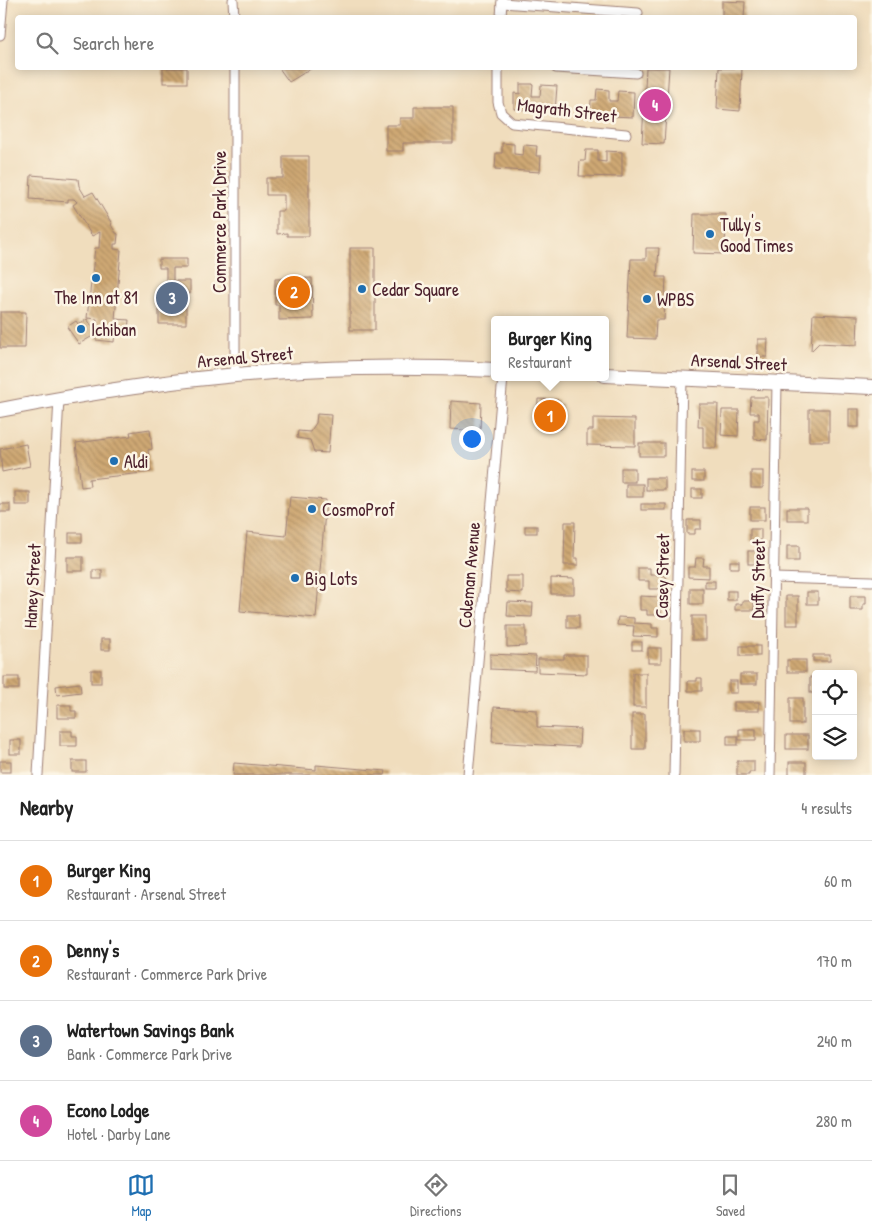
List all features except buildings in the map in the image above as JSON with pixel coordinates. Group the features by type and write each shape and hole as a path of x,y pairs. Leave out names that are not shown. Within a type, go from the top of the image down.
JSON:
{"highway":[{"name":"Arsenal Street","path":"0,410 89,393 235,376 356,368 491,370"},
{"name":"Arsenal Street","path":"609,374 872,387"}],"street":[{"path":"0,36 3,0"},
{"path":"233,0 234,15"},
{"path":"501,15 502,1 589,13 638,13"},
{"name":"Commerce Park Drive","path":"234,70 235,376"},
{"name":"Magrath Street","path":"498,70 498,102 504,117 512,122 626,134"},
{"path":"597,70 636,73"},
{"name":"Casey Street","path":"674,775 682,378"},
{"name":"Coleman Avenue","path":"468,775 503,381"},
{"name":"Duffy Street","path":"770,775 778,383"},
{"name":"Haney Street","path":"38,775 59,398"},
{"path":"774,578 872,581"}],"place":[{"name":"Econo Lodge","path":"655,105"},
{"name":"Tully's Good Times","path":"710,234"},
{"name":"The Inn at 81","path":"96,278"},
{"name":"Cedar Square","path":"362,289"},
{"name":"Denny's","path":"294,292"},
{"name":"Watertown Savings Bank","path":"172,298"},
{"name":"WPBS","path":"647,299"},
{"name":"Ichiban","path":"81,329"},
{"name":"Burger King","path":"550,416"},
{"name":"Aldi","path":"114,461"},
{"name":"CosmoProf","path":"312,509"},
{"name":"Big Lots","path":"295,578"}]}
